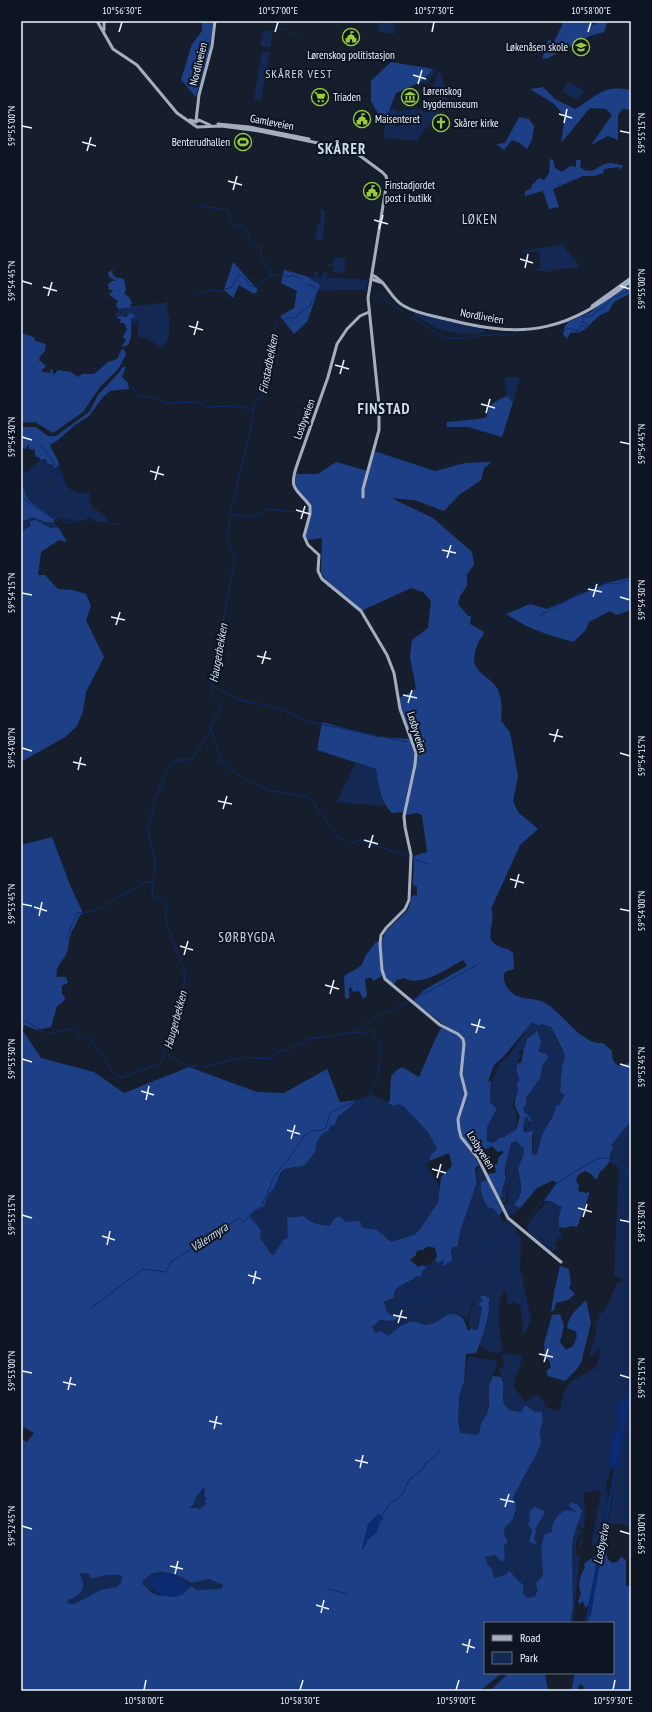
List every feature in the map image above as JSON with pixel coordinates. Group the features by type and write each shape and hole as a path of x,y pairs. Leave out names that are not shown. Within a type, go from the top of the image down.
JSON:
{"main road":[{"name":"Nordliveien","path":"198,123 200,91 212,46 215,21"},
{"name":"Gamleveien","path":"104,34 104,22 98,22 104,34 113,49 140,68 175,111 186,119 198,123 259,131 328,145 345,146 382,172 387,180 372,275"},
{"name":"Gamleveien","path":"339,146 341,152 356,153"},
{"path":"344,151 345,146"},
{"name":"Nordliveien","path":"372,275 380,279 398,302 405,307 464,323 493,329 516,330 540,328 564,321 601,303 631,279"},
{"path":"363,498 365,482 378,436 380,418 368,295 372,275"},
{"path":"371,279 383,283"},
{"name":"Losbyveien","path":"369,312 360,316 347,329 337,344 328,377 297,465 293,479 293,486 310,506 310,514 304,536 308,544 319,555 320,575 325,582 361,611 387,655 394,674 400,710 416,753 415,765 404,816 411,855 409,900 405,909 381,935 380,944 383,974 385,979 392,986 440,1025 458,1034 463,1039 464,1044 461,1074 466,1094 458,1119 461,1137 478,1158 508,1218 561,1262"}],"green space":[{"path":"379,21 395,23 394,34 378,31"},
{"path":"263,30 273,31 270,47 260,46"},
{"path":"262,51 270,52 261,100 254,99"},
{"path":"433,69 435,70 427,84 421,82"},
{"path":"435,70 441,73 451,112 448,112 433,86 438,74"},
{"path":"568,81 584,91 578,101 562,91"},
{"path":"437,106 440,110 439,113 421,134 418,141 384,138 388,112 394,107 396,111 422,109 424,113 427,112 427,108"},
{"path":"320,209 324,210 325,212 323,238 319,241 314,239 321,217"},
{"path":"564,244 567,251 581,267 551,270 551,272 530,270 541,268 539,251 524,253 523,251"},
{"path":"334,258 346,258 344,273 334,272 334,266 328,266 328,264 334,264"},
{"path":"315,272 318,272 317,278 322,279 323,272 327,272 327,278 367,280 367,286 362,289 319,289 320,285 308,278 309,276 313,278"},
{"path":"168,301 167,313 170,316 169,333 167,341 162,348 148,339 138,336 138,321 135,321 133,325 131,319 134,318 127,315 116,318 115,314 123,307 164,303"},
{"path":"414,313 485,330 485,333 463,334 438,329 414,315"},
{"path":"504,377 520,378 513,402 507,396"},
{"path":"40,459 54,465 56,470 59,468 66,485 72,492 83,493 90,491 89,499 92,507 106,516 107,522 96,522 90,516 85,520 77,522 59,517 55,520 29,501 21,487 21,465 26,473 30,468 39,462"},
{"path":"32,517 54,521 56,523 56,527 47,528 30,525 26,531 21,530 21,521"},
{"path":"356,763 376,769 382,801 385,806 336,802"},
{"path":"532,1022 538,1026 540,1024 551,1027 565,1055 562,1067 560,1092 565,1095 559,1105 556,1106 554,1114 542,1135 537,1154 535,1155 532,1155 534,1131 528,1132 525,1130 532,1124 523,1131 525,1117 531,1121 523,1108 526,1105 526,1098 540,1077 547,1054 541,1053 539,1038 536,1031 527,1039 525,1047 518,1053 520,1055 517,1066 520,1080 517,1087 518,1091 512,1107 516,1112 516,1130 505,1137 490,1143 487,1142 487,1127 497,1110 490,1102 492,1079 499,1064 508,1056 525,1033 524,1031 528,1027 529,1023"},
{"path":"373,1095 394,1106 399,1104 404,1107 428,1132 437,1149 430,1156 427,1166 439,1188 438,1199 432,1213 423,1227 415,1235 391,1243 377,1230 363,1228 360,1221 346,1222 339,1217 335,1219 330,1226 317,1224 288,1237 283,1240 275,1256 272,1255 259,1238 250,1218 254,1212 265,1204 268,1194 274,1188 279,1177 284,1171 304,1166 315,1151 316,1144 322,1135 331,1125 336,1125 341,1114 356,1102"},
{"path":"631,1121 631,1526 614,1523 612,1525 612,1529 607,1529 618,1467 611,1468 606,1486 608,1498 603,1529 598,1547 591,1545 601,1492 595,1490 583,1493 585,1511 584,1529 578,1525 581,1511 576,1503 572,1502 577,1511 555,1517 552,1525 552,1532 545,1534 543,1539 541,1555 543,1576 537,1580 535,1597 527,1598 523,1594 525,1588 510,1572 508,1571 507,1574 496,1579 494,1578 492,1569 488,1565 485,1557 497,1555 501,1561 505,1557 504,1545 507,1539 504,1535 505,1527 516,1514 513,1497 537,1453 543,1420 542,1412 534,1411 525,1405 521,1412 509,1410 505,1407 502,1391 503,1379 498,1369 503,1368 504,1359 500,1355 517,1354 522,1358 514,1385 516,1390 526,1402 533,1396 538,1395 541,1397 546,1408 560,1411 564,1394 569,1384 573,1380 594,1368 598,1363 600,1357 599,1349 597,1349 594,1355 589,1357 596,1331 596,1322 599,1320 599,1315 606,1308 617,1283 623,1281 623,1279 614,1276 619,1168 610,1161 612,1150 611,1145"},
{"path":"514,1141 523,1147 524,1159 518,1169 519,1174 510,1179 506,1202 501,1203 499,1198 502,1196 508,1154"},
{"path":"480,1166 488,1180 491,1209 494,1208 503,1223 507,1219 516,1228 516,1234 521,1237 520,1267 531,1320 525,1333 521,1333 523,1325 520,1305 514,1302 507,1305 506,1291 502,1295 499,1309 502,1352 499,1353 489,1352 478,1345 488,1320 490,1299 483,1300 480,1305 482,1307 478,1330 470,1330 469,1326 474,1299 467,1320 458,1314 453,1314 428,1325 418,1323 405,1325 394,1331 389,1336 375,1333 372,1327 380,1320 393,1321 393,1316 386,1310 385,1300 393,1296 396,1288 413,1280 417,1276 421,1277 423,1270 427,1267 425,1266 435,1260 436,1262 443,1259 444,1261 442,1264 451,1256 452,1249 459,1245 462,1224 475,1186 478,1185 477,1169"},
{"path":"520,1175 521,1190 515,1206 520,1208 514,1215 512,1214 509,1217 502,1205 509,1202 508,1192 511,1178"},
{"path":"548,1201 562,1207 559,1225 562,1235 554,1244 557,1247 553,1252 529,1233 527,1227 531,1219"},
{"path":"468,1356 497,1361 496,1369 490,1380 488,1411 480,1426 481,1432 477,1435 460,1434 457,1420 458,1396 464,1382"},
{"path":"202,1488 205,1489 204,1494 207,1499 206,1508 199,1510 189,1508"},
{"path":"577,1527 583,1531 581,1549 579,1549 582,1533 580,1532 576,1543 576,1555 580,1555 573,1622 570,1622 573,1605 573,1538"},
{"path":"160,1572 167,1573 176,1575 191,1583 209,1579 223,1585 221,1589 196,1590 171,1574 151,1587 160,1595 142,1584 143,1581 151,1574"},
{"path":"80,1573 89,1574 91,1578 106,1576 112,1573 122,1577 121,1583 116,1587 101,1590 74,1604 67,1603 68,1600 72,1598"}],"shaded area":[{"path":"202,21 213,21 213,25 209,51 196,97 181,80 192,44 202,31"},
{"path":"564,21 581,21 595,25 597,21 608,21 604,32 590,36 548,58 542,59 548,40 554,42"},
{"path":"391,62 433,69 421,82 396,93 387,116 379,115 371,101 371,81"},
{"path":"543,87 555,99 575,109 607,90 631,90 631,110 623,109 618,115 618,140 608,136 591,145 612,115 606,109 590,108 561,143 565,117 554,104 530,89"},
{"path":"519,117 529,119 534,126 532,140 527,149 520,143 512,140 504,150 496,144 505,143"},
{"path":"550,159 553,160 555,168 562,172 570,166 576,167 576,160 581,160 580,167 584,170 592,171 609,163 623,166 620,170 619,167 604,169 603,173 594,176 583,176 553,189 559,207 549,209 543,191 525,196 525,191 531,189 532,185 539,178 544,180 549,173"},
{"path":"233,262 258,290 254,294 239,285 233,298 224,290"},
{"path":"113,270 112,273 115,277 124,279 126,290 124,293 129,297 132,304 130,304 131,307 118,309 116,304 118,301 109,294 114,290 109,290 108,284 112,281 116,281 109,277 108,272"},
{"path":"284,270 306,276 320,285 307,322 294,334 280,316 294,308 297,291 281,283"},
{"path":"631,283 631,293 614,302 608,312 600,315 584,330 570,333 567,339 563,334 565,326 568,322 589,313"},
{"path":"130,313 135,317 131,319 131,339 128,345 122,347 126,340 123,337 127,329 124,323 120,323 121,319 118,319 118,317 126,317"},
{"path":"21,333 34,337 35,341 46,345 45,351 39,360 46,366 42,372 51,373 50,370 52,369 54,375 58,370 71,372 78,377 82,374 94,374 108,362 117,359 122,349 126,354 119,368 100,387 83,412 53,433 35,422 21,423"},
{"path":"123,367 126,367 122,377 128,383 129,389 110,391 103,397 89,416 50,445 59,463 57,468 55,468 52,464 48,464 45,459 40,460 39,457 35,455 35,450 29,449 29,444 25,449 21,448 21,427 36,427 48,436 56,436 89,412 98,395"},
{"path":"507,396 513,402 502,437 468,427 446,427 447,422 487,417 487,413 491,406 496,401"},
{"path":"374,451 435,471 465,463 492,462 484,468 481,480 459,495 444,511 414,500 391,498 433,518 472,552 474,565 467,574 467,586 460,596 458,604 468,616 471,616 470,624 483,631 484,634 477,645 474,660 478,670 495,685 498,690 502,713 501,721 510,732 518,776 513,801 518,812 538,829 520,845 491,909 492,919 490,933 492,941 496,945 513,953 514,969 505,972 504,977 505,984 510,991 519,997 538,1000 547,1004 588,1040 596,1043 603,1043 612,1051 613,1060 617,1065 624,1065 631,1060 631,1121 611,1145 613,1149 610,1154 610,1161 602,1171 601,1170 596,1180 591,1174 585,1171 578,1175 576,1181 579,1185 578,1191 586,1193 589,1192 589,1195 577,1227 559,1227 559,1216 562,1207 550,1201 544,1201 556,1184 555,1181 537,1188 520,1208 515,1206 521,1192 521,1182 518,1169 523,1153 523,1147 521,1147 516,1141 511,1143 505,1168 502,1196 499,1198 487,1174 495,1173 496,1171 494,1165 498,1163 498,1158 504,1152 498,1152 492,1146 474,1155 479,1165 475,1168 477,1185 475,1186 463,1223 458,1246 453,1247 451,1251 452,1260 444,1266 442,1265 443,1260 438,1263 435,1260 437,1256 435,1248 428,1246 423,1250 416,1252 416,1255 410,1260 418,1267 422,1265 427,1267 423,1270 421,1277 417,1276 396,1289 394,1297 384,1302 389,1314 393,1316 397,1315 399,1317 393,1321 380,1320 372,1327 375,1333 380,1331 389,1336 398,1328 409,1322 417,1322 426,1325 436,1322 450,1314 455,1314 463,1318 468,1331 471,1329 478,1330 482,1307 478,1304 483,1301 480,1297 484,1295 490,1299 487,1319 476,1353 466,1354 464,1382 459,1396 458,1421 460,1433 476,1435 480,1432 481,1424 489,1407 489,1389 493,1376 501,1377 503,1381 503,1397 505,1406 509,1410 521,1412 525,1405 534,1411 542,1412 543,1420 540,1433 541,1443 513,1497 513,1500 516,1502 516,1510 513,1519 505,1527 504,1535 508,1542 504,1545 505,1557 503,1561 501,1561 496,1555 485,1557 488,1565 492,1569 494,1578 507,1574 508,1571 524,1586 523,1594 527,1598 535,1597 537,1591 536,1583 543,1575 541,1549 545,1534 552,1532 552,1525 559,1515 565,1510 577,1512 569,1505 572,1502 577,1504 582,1511 573,1538 573,1605 570,1622 484,1622 484,1674 501,1674 480,1691 21,1691 21,1447 25,1446 21,1445 21,1439 27,1442 34,1433 24,1427 21,1431 21,845 52,837 70,885 83,913 79,916 72,931 69,938 66,955 56,973 57,977 66,977 68,983 62,986 62,994 65,997 64,1001 57,1006 51,1027 36,1030 24,1025 23,1031 41,1058 94,1072 124,1093 189,1067 257,1092 284,1093 327,1069 340,1102 358,1100 338,1117 335,1125 331,1125 328,1131 322,1134 316,1144 315,1152 304,1166 283,1170 273,1189 267,1196 265,1205 253,1212 250,1217 261,1230 260,1238 272,1255 274,1255 283,1240 288,1237 287,1218 304,1216 320,1225 330,1226 334,1219 339,1216 346,1222 360,1221 363,1228 377,1230 391,1242 414,1235 421,1228 438,1202 441,1177 452,1166 449,1153 429,1161 430,1156 437,1149 428,1132 404,1107 399,1104 394,1106 388,1103 390,1100 391,1076 402,1067 419,1077 443,1024 413,1001 424,990 467,966 463,960 426,979 418,981 404,978 397,980 393,985 384,975 373,981 371,977 365,979 367,996 363,999 359,991 353,992 351,987 349,988 349,998 347,999 345,997 344,976 361,966 366,955 376,942 382,942 385,932 408,910 412,896 417,895 417,887 413,885 414,856 427,852 422,815 417,813 406,815 402,812 392,813 382,798 376,769 317,750 322,722 377,737 411,739 398,699 416,689 410,657 412,640 428,628 431,601 423,592 411,588 361,611 325,579 321,572 322,538 308,540 303,534 310,517 311,506 297,493 294,485 294,474 318,474 336,462 368,471","holes":["532,1022 539,1026 541,1024 551,1027 565,1055 562,1066 560,1092 565,1095 559,1105 556,1106 554,1114 542,1135 537,1154 535,1155 532,1154 532,1136 534,1131 524,1132 523,1127 525,1117 527,1117 529,1121 532,1121 525,1113 523,1108 526,1105 526,1098 540,1078 543,1064 548,1058 547,1054 539,1051 541,1041 537,1031 527,1039 525,1047 523,1048 524,1050 521,1063 518,1063 517,1066 517,1072 520,1080 517,1083 518,1091 515,1106 520,1117 516,1130 495,1141 487,1141 487,1127 497,1109 490,1102 491,1082 488,1081 494,1065 504,1056","203,1488 205,1489 204,1496 207,1499 204,1502 207,1503 204,1505 206,1508 203,1506 199,1510 198,1508 189,1508 192,1506 196,1497","378,1514 383,1517 382,1520 380,1521 376,1533 367,1540 362,1549 368,1525","160,1572 176,1575 191,1583 209,1579 223,1585 221,1589 196,1590 190,1586 187,1591 163,1596 155,1594 142,1584 143,1581 151,1574","80,1573 89,1574 91,1578 111,1575 119,1575 122,1577 121,1583 116,1587 101,1590 74,1604 67,1603 68,1600 82,1591 83,1584"]},
{"path":"21,482 28,500 54,519 54,522 44,522 33,517 21,522"},
{"path":"36,520 50,528 58,527 67,542 59,540 41,552 38,575 45,575 58,589 73,590 86,594 91,606 86,620 104,657 86,692 83,711 77,726 65,737 21,762 21,528 23,531 30,526 31,521"},
{"path":"631,577 631,610 616,615 610,611 589,622 585,631 573,642 538,631 506,614 530,604 547,609 607,583"},
{"path":"488,1180 502,1211 499,1216 494,1209 488,1207 482,1195 481,1182"},
{"path":"560,1266 569,1269 571,1284 569,1288 575,1294 568,1300 556,1303 554,1310 551,1312 554,1292"},
{"path":"586,1300 591,1323 581,1363 565,1381 548,1376 546,1371 551,1367 549,1360 545,1358 544,1344 552,1315 560,1314 564,1326 560,1342 566,1350 573,1346 577,1336 575,1331 567,1328 569,1320 574,1312"},
{"path":"535,1507 544,1511 544,1514 535,1529 535,1544 529,1542 532,1530 528,1524 531,1510"},
{"path":"601,1551 606,1552 608,1559 612,1563 617,1562 621,1557 626,1560 626,1586 631,1586 631,1691 583,1691 584,1687 580,1684 577,1691 571,1691 575,1674 614,1674 614,1622 587,1622 591,1614"},
{"path":"599,1553 588,1606 585,1607 583,1601 579,1604 578,1603 581,1593 579,1587 580,1577 585,1568 584,1564"},
{"path":"508,1674 545,1674 548,1691 490,1691"}],"water":[{"name":"Losbyelva","path":"631,1377 631,1392 591,1613 587,1622 585,1622 615,1466 611,1468 609,1466 612,1436 617,1430 619,1424 617,1410 619,1401 627,1399"},
{"path":"378,1514 384,1518 380,1521 376,1533 367,1540 364,1549 362,1549 368,1525"},
{"path":"168,1573 190,1586 186,1592 175,1597 169,1597 152,1588 149,1582 152,1576"}],"waterway":[{"path":"276,28 286,30"},
{"path":"296,35 300,37"},
{"path":"200,206 227,210 232,220"},
{"path":"234,224 243,227 246,230 250,240 261,250 261,257 271,271 271,275"},
{"path":"226,289 232,287 239,274 248,281 248,285 254,287 258,286 259,282 262,280 273,276 282,275 288,277 293,275 302,279"},
{"path":"307,285 313,286 317,290"},
{"name":"Finstadbekken","path":"230,514 250,432 254,407 257,400 262,398 264,394 262,382 274,328 287,318 295,318 299,313 310,306 318,290 366,289"},
{"path":"196,293 213,290 219,292 223,290"},
{"path":"375,290 383,299 405,313"},
{"name":"Finstadbekken","path":"563,332 567,328 579,331 581,325 585,327 587,323 582,322 583,317 591,316 613,298 631,290"},
{"path":"412,317 437,334 449,338 485,335 516,335"},
{"path":"133,388 139,396 157,398 165,403 197,402 208,407 236,406 253,410"},
{"path":"40,444 62,474 63,483 79,496 81,504 90,517"},
{"path":"21,492 26,501 52,518 56,519"},
{"path":"231,517 236,514 251,517 268,509 292,512 306,507"},
{"name":"Haugerbekken","path":"181,962 165,918 167,909 165,901 152,895 155,859 148,831 154,804 165,774 175,760 191,760 209,733 220,707 220,704 211,694 235,557 227,540 230,518"},
{"path":"60,519 66,522 76,523"},
{"path":"105,523 120,524"},
{"path":"539,616 600,582 617,584 631,579"},
{"path":"212,686 239,700 276,707 306,721 407,742"},
{"path":"211,729 221,762 247,781 271,791 309,797 338,837 349,844 360,840 409,857"},
{"path":"413,859 429,864"},
{"path":"66,939 77,913 94,911 146,882 153,882"},
{"name":"Haugerbekken","path":"413,1000 477,965"},
{"name":"Haugerbekken","path":"183,966 184,985 182,997 164,1052 188,1066 209,1066 243,1057 269,1059 280,1051 289,1049 309,1039 356,1032 370,1020 409,1002"},
{"path":"21,1021 24,1020 48,1034 74,1028 79,1037 83,1038"},
{"name":"Vålermyra","path":"90,1309 143,1269 166,1272 171,1262 239,1218 243,1222 263,1203 275,1175 305,1135 315,1130 319,1131 326,1128 330,1113 369,1095 377,1081 381,1047 371,1030 364,1034 356,1032"},
{"path":"87,1038 90,1039 104,1057 110,1070 122,1078 161,1063 164,1053"},
{"path":"525,1222 557,1183 598,1158 607,1158 613,1162"},
{"path":"615,1163 631,1173"},
{"path":"465,1265 479,1254 488,1243 498,1242 514,1236"},
{"path":"405,1302 411,1297 423,1297 453,1286"},
{"path":"381,1516 390,1504 402,1495 409,1480 422,1470 426,1463 440,1450"},
{"path":"328,1589 348,1594"},
{"path":"489,1691 507,1674"}],"place":[{"name":"Lørenskog politistasjon","path":"351,37"},
{"name":"Løkenåsen skole","path":"581,47"},
{"name":"Triaden","path":"320,97"},
{"name":"Lørenskog bygdemuseum","path":"410,97"},
{"name":"Maisenteret","path":"362,119"},
{"name":"Skårer kirke","path":"441,123"},
{"name":"Benterudhallen","path":"243,142"},
{"name":"Finstadjordet post i butikk","path":"372,191"}],"district":[{"name":"SKÅRER VEST","path":"299,73"},
{"name":"SKÅRER","path":"342,148"},
{"name":"LØKEN","path":"480,219"},
{"name":"FINSTAD","path":"384,408"},
{"name":"SØRBYGDA","path":"247,937"}]}
